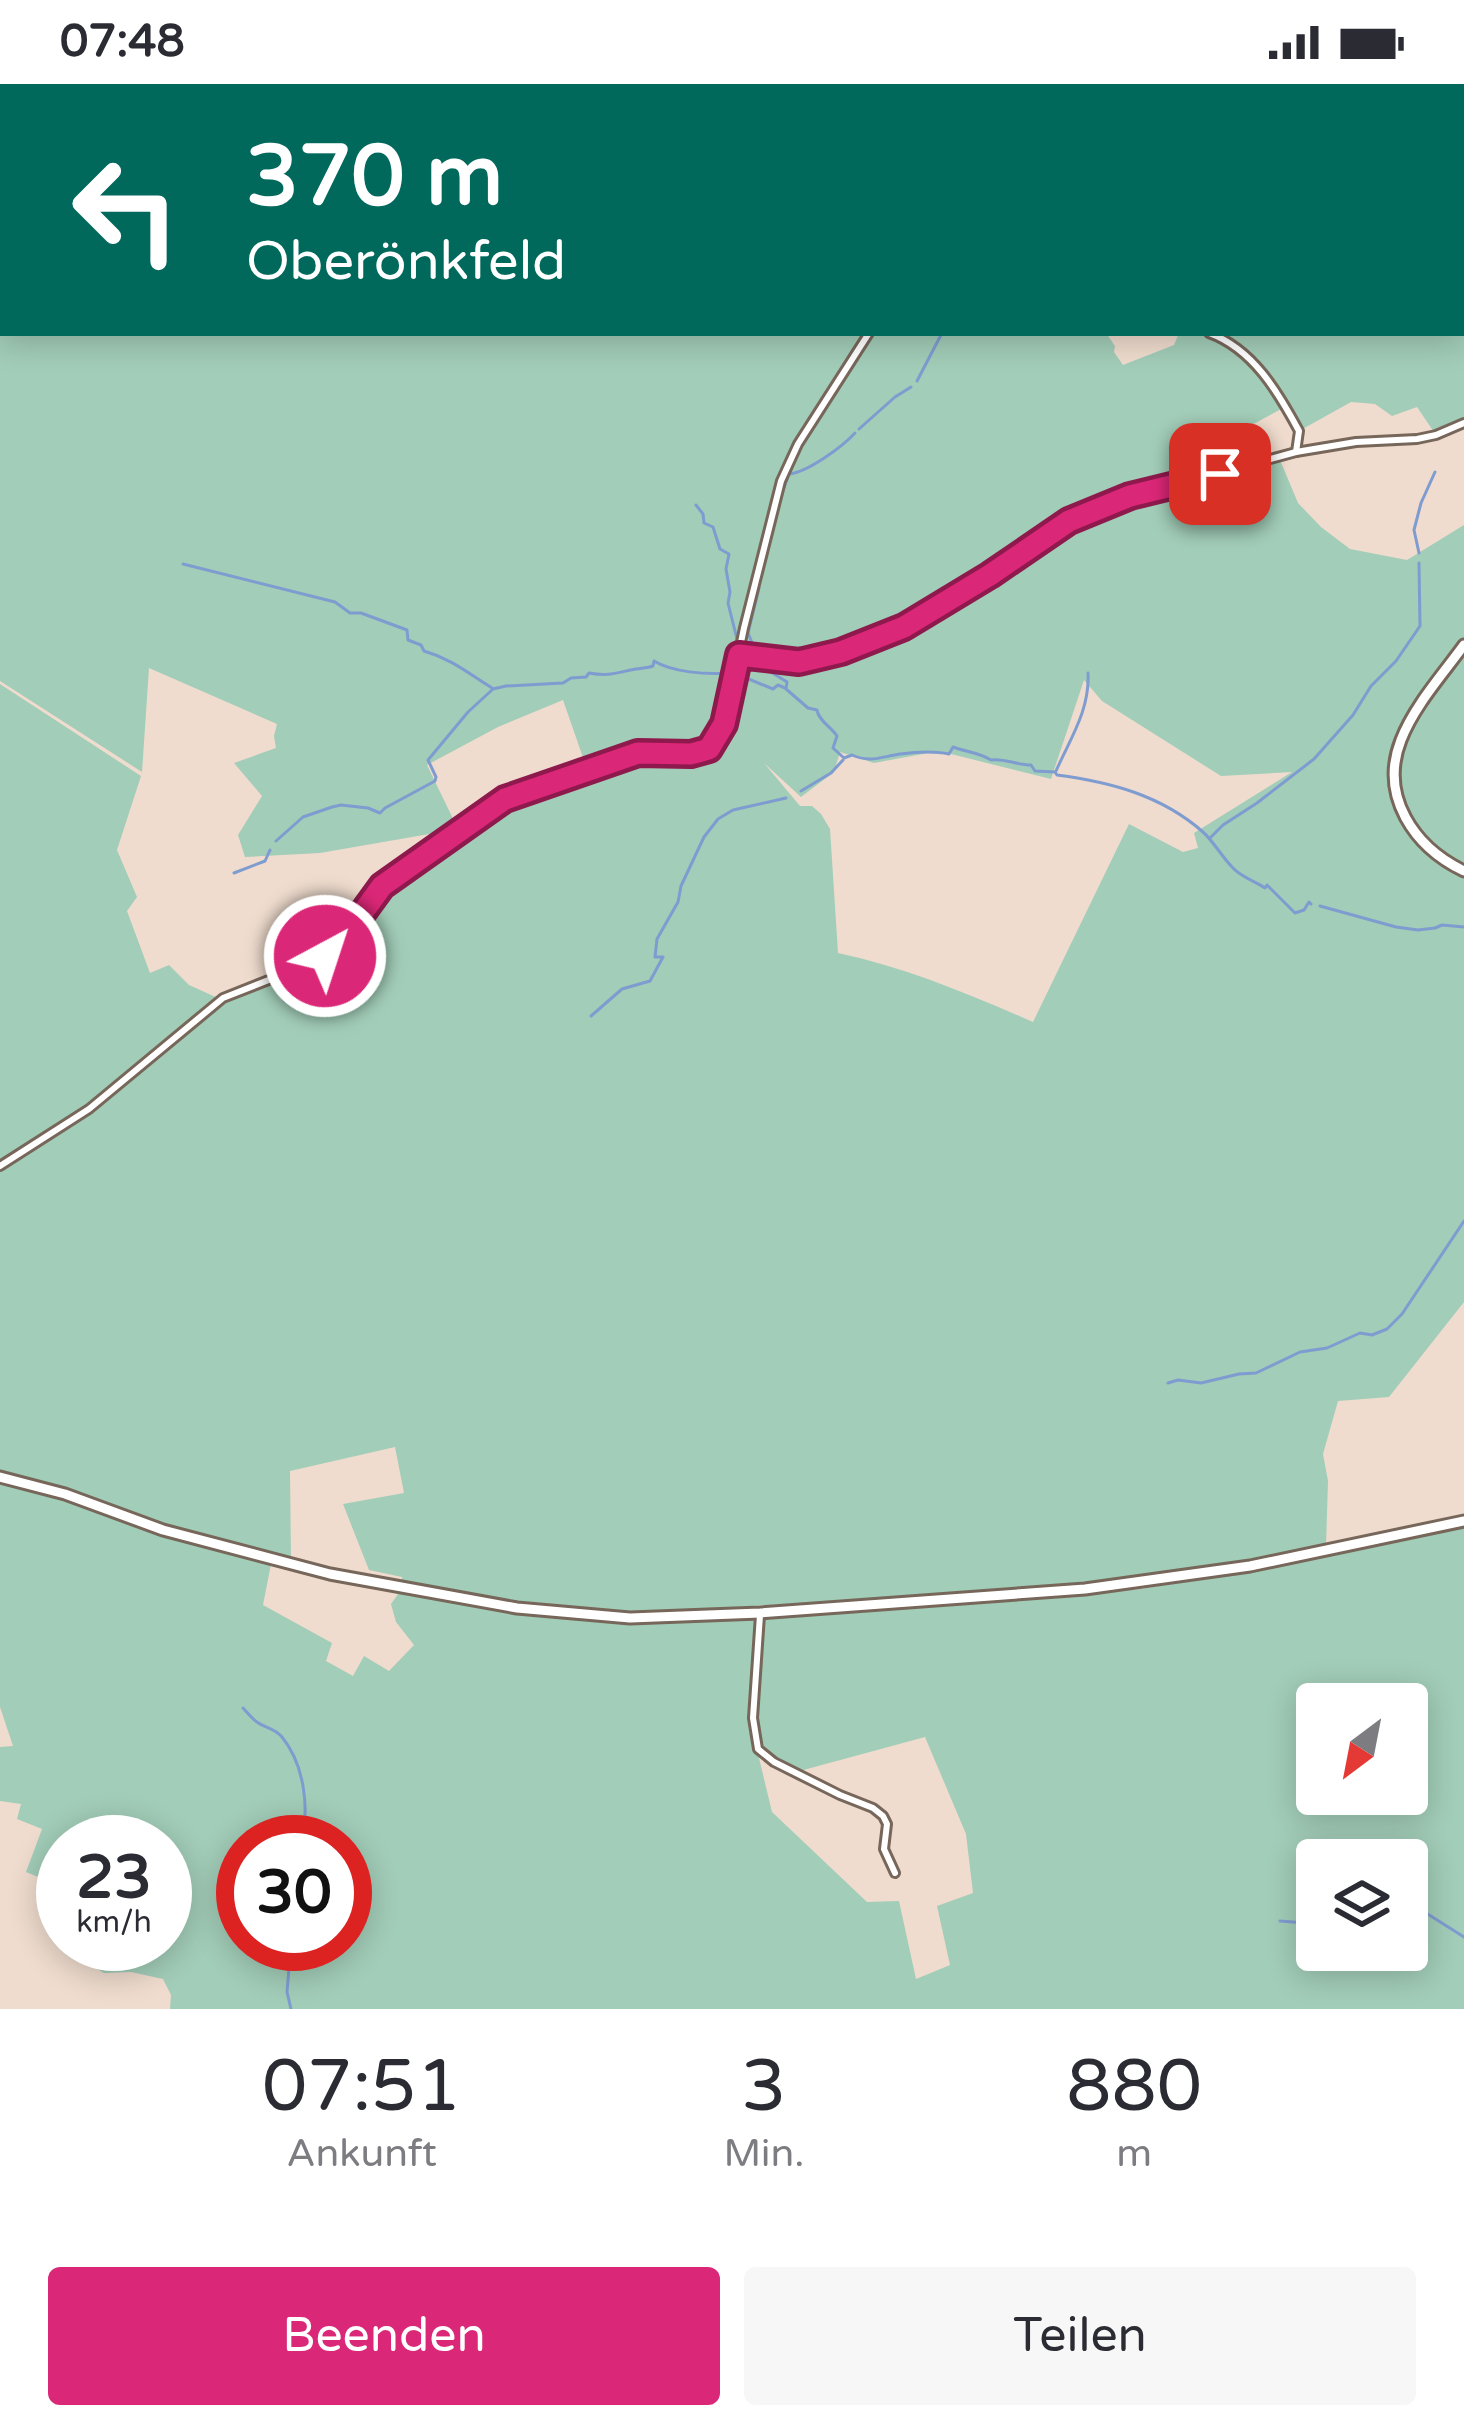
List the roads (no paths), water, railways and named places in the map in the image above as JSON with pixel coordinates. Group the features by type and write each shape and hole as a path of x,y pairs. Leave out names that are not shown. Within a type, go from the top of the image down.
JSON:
{"main road":[{"path":"1464,645 1406,729 1394,778 1398,802 1414,833 1439,857 1464,871"},
{"path":"0,1478 65,1494 163,1530 330,1574 517,1608 630,1618 1085,1589 1250,1566 1464,1521"}],"street":[{"path":"0,1166 88,1109 223,998 325,956 342,941 382,886 505,799 631,755 709,749 724,724 772,508 788,462 867,336"},
{"path":"1215,336 1238,348 1264,376 1299,431 1295,452"},
{"path":"739,655 799,662 841,652 904,627 1069,521 1130,496 1295,452 1417,439 1464,423"},
{"path":"760,1613 753,1718 758,1749 774,1762 883,1816 884,1849 895,1873"}],"waterway":[{"path":"917,381 940,336"},
{"path":"859,429 911,387"},
{"path":"778,504 789,474 824,458 855,433"},
{"path":"1419,553 1414,530 1435,472"},
{"path":"696,505 704,523 713,527 720,549 729,554 728,603 737,639 732,664"},
{"path":"760,581 769,543"},
{"path":"1210,838 1314,759 1396,661 1420,626 1419,563"},
{"path":"183,564 335,602 350,613 407,630 408,640 424,651 492,688"},
{"path":"755,650 748,633 759,588"},
{"path":"276,841 303,817 341,805 380,813 435,781 428,760 493,689 563,683 589,673 649,667 654,661 690,672 729,673"},
{"path":"746,667 758,664 787,682 786,689 817,710 837,736 833,748 844,758 949,754 953,747 991,760 1031,765 1035,771 1115,786 1187,819 1236,871 1267,885 1295,913 1311,904"},
{"path":"1056,771 1082,712 1088,673"},
{"path":"739,675 773,689 785,688"},
{"path":"801,791 843,760"},
{"path":"591,1016 622,989 650,981 663,957 655,957 657,939 704,837 718,819 733,810 786,798"},
{"path":"234,873 265,861 270,850"},
{"path":"1320,906 1396,927 1464,927"},
{"path":"1168,1383 1201,1383 1256,1373 1300,1352 1387,1329 1464,1221"},
{"path":"243,1708 290,1748 300,1773 304,1815"},
{"path":"1428,1914 1464,1937"},
{"path":"1280,1921 1296,1922"},
{"path":"289,1971 291,2009"}]}
